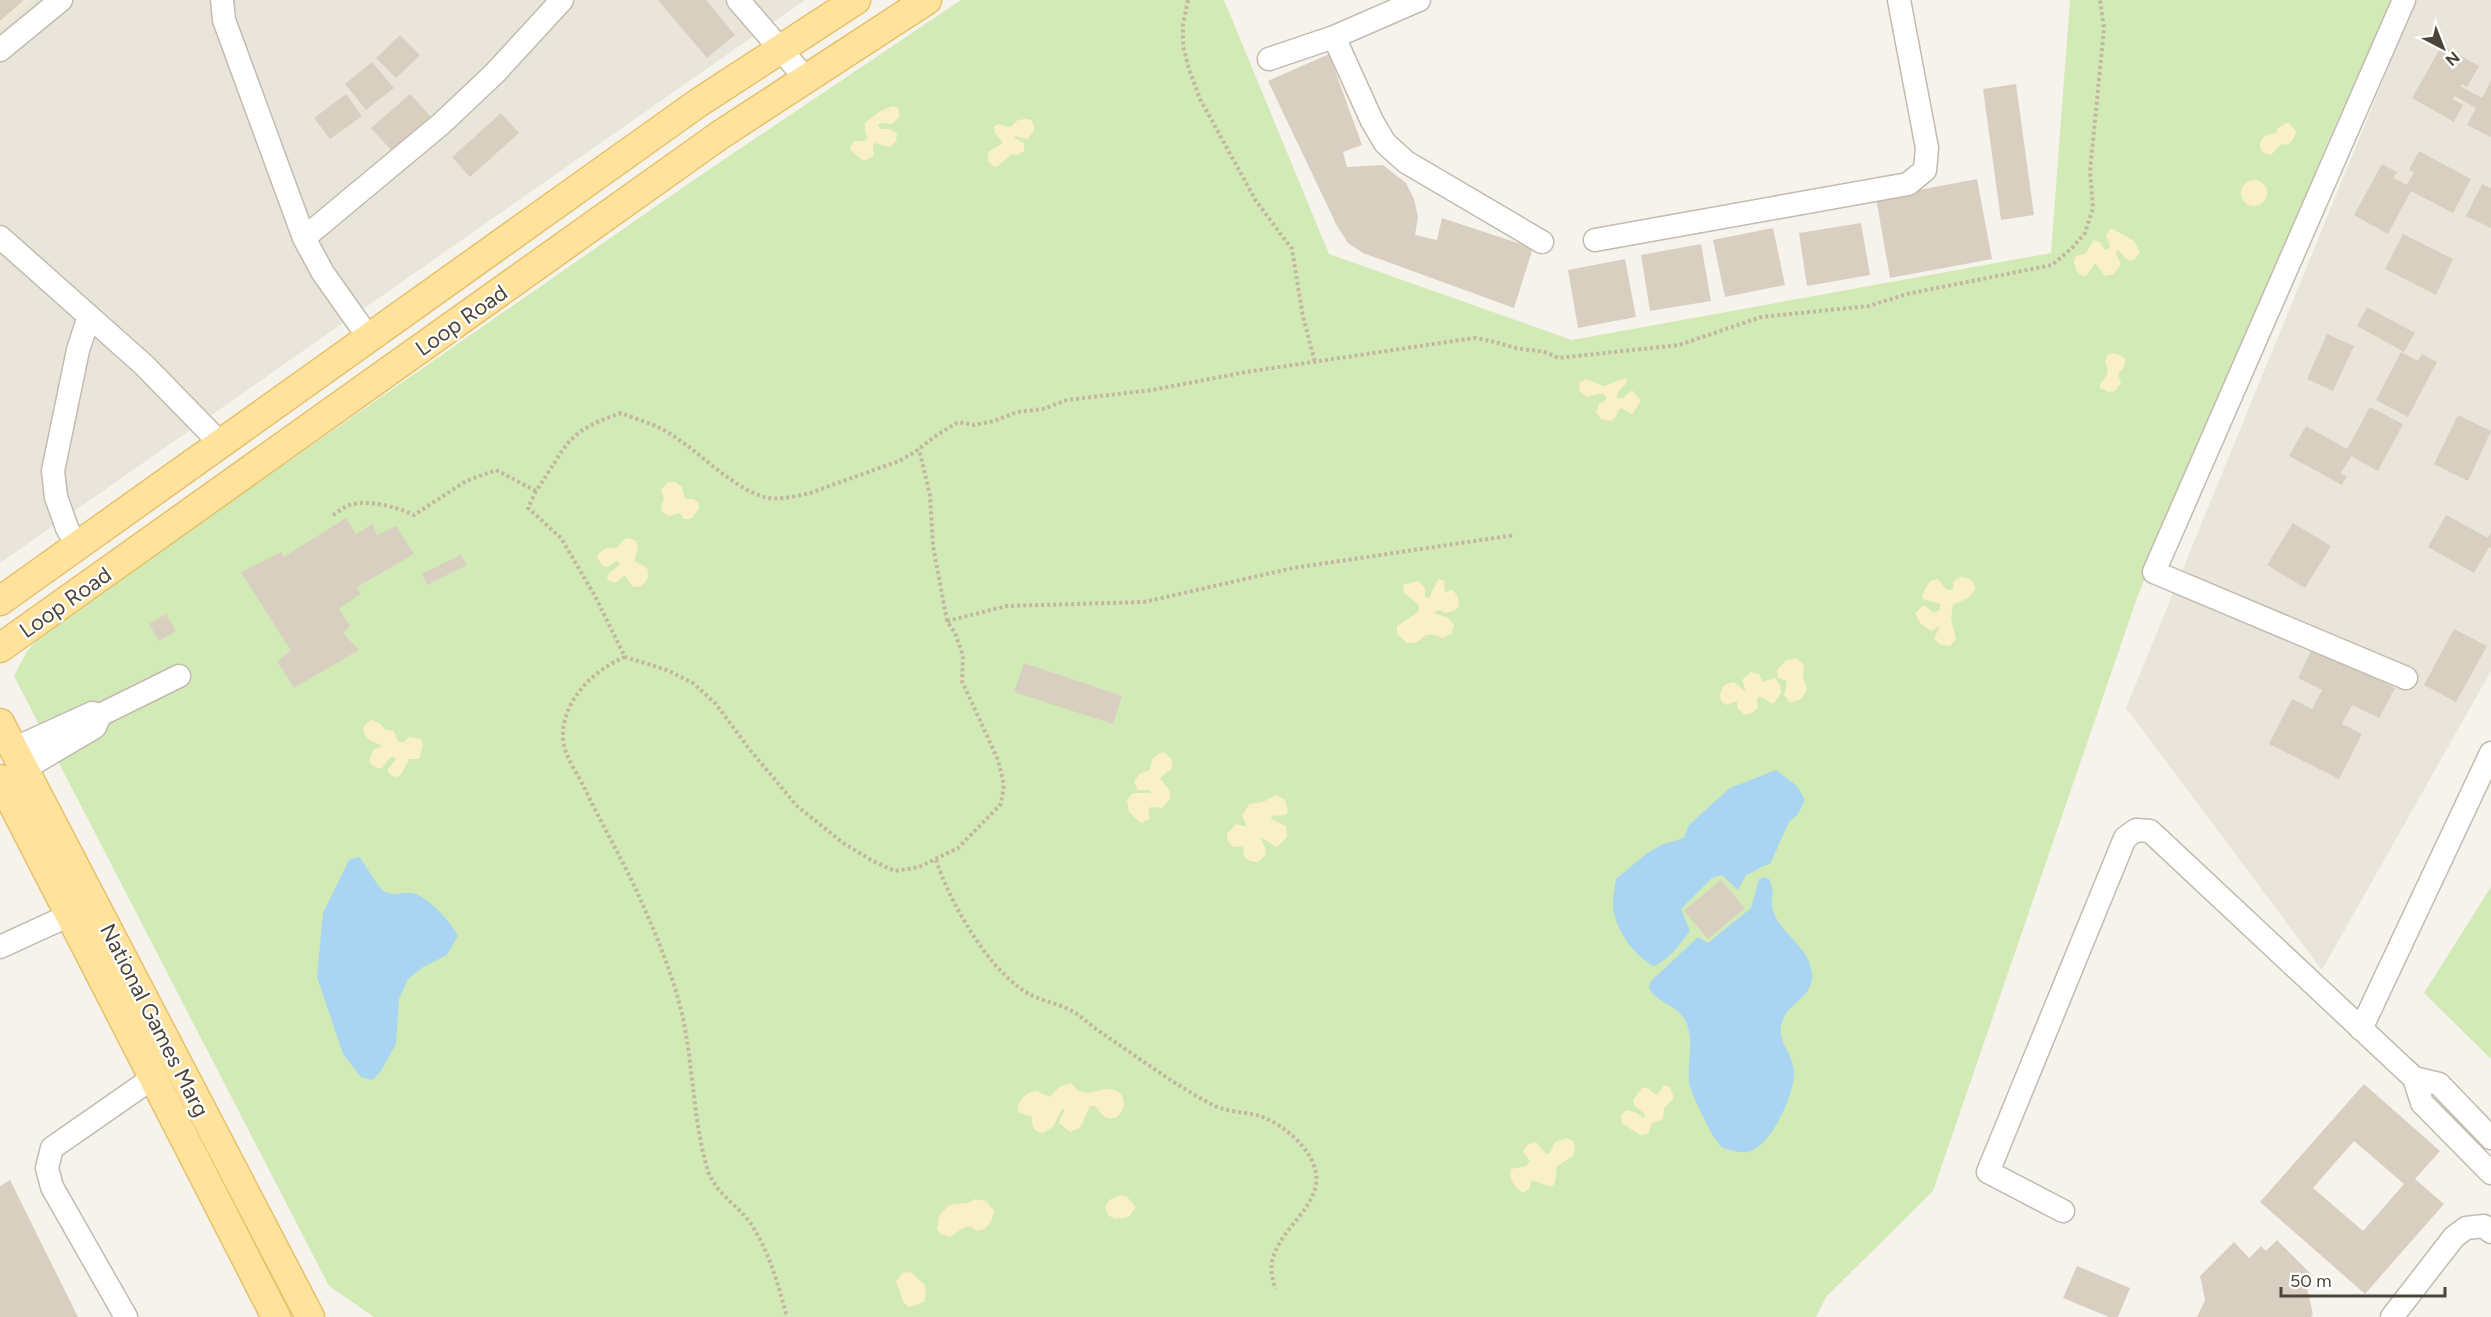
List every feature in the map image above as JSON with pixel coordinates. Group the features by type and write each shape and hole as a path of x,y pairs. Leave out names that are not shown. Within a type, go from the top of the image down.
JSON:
{"main road":[{"name":"Loop Road","path":"0,602 698,103 856,0"},
{"name":"Loop Road","path":"0,648 720,135 927,0"},
{"name":"National Games Marg","path":"0,723 9,761 310,1317"},
{"path":"9,761 30,821 276,1317"},
{"name":"National Games Marg","path":"0,806 266,1317"},
{"path":"30,821 294,1317"}],"street":[{"path":"0,50 61,0"},
{"path":"222,0 228,30 304,238 323,273 369,338"},
{"path":"304,238 441,124 495,73 562,0"},
{"path":"738,0 806,79"},
{"path":"1269,59 1334,37 1419,0"},
{"path":"1595,240 1908,184 1925,170 1927,148 1899,0"},
{"path":"2404,0 2154,572 2406,678"},
{"path":"1334,37 1372,121 1385,143 1406,162 1542,242"},
{"path":"0,237 144,365 221,444"},
{"path":"77,546 67,528 56,497 53,471 78,350 89,316"},
{"path":"9,761 92,713 100,715 178,676"},
{"path":"2361,1029 2491,753"},
{"path":"2063,1211 1988,1173 2125,838 2136,830 2150,831 2414,1078 2422,1103 2491,1173"},
{"path":"0,947 59,921"},
{"path":"2414,1078 2439,1083 2491,1138"},
{"path":"126,1317 52,1187 47,1168 52,1148 144,1084"},
{"path":"2392,1317 2454,1237 2466,1228 2484,1226 2491,1232"}],"path":[{"path":"1188,0 1183,25 1183,46 1189,69 1200,99 1256,201 1292,249 1303,317 1315,362"},
{"path":"625,657 595,596 561,538 528,508 567,442 583,428 621,413 659,428 706,460 722,474 766,498 810,493 899,461 958,422 974,425 994,421 1017,412 1043,409 1067,400 1152,390 1246,372 1474,338 1496,341 1518,348 1545,350 1558,358 1678,345 1761,317 1869,306 1907,294 2052,265 2085,233 2093,208 2090,171 2104,29 2100,0"},
{"path":"787,1317 774,1270 750,1222 723,1195 709,1174 698,1127 681,1010 641,901 598,818 563,741 566,713 578,694 600,671 625,657 667,670 700,690 716,704 775,782 797,806 843,843 895,871 919,867 958,848 1001,804 1004,785 998,760 962,681 963,656 955,633 947,621 933,546 930,495 919,449"},
{"path":"333,515 349,505 367,503 398,508 414,515 466,481 496,470 536,491"},
{"path":"947,621 1007,606 1144,602 1293,568 1515,535"},
{"path":"936,860 943,880 970,930 992,959 1020,989 1074,1012 1144,1062 1215,1107 1270,1120 1297,1139 1316,1167 1318,1182 1308,1206 1287,1229 1270,1267 1271,1279 1276,1289"}],"shaded area":[{"path":"0,0 805,0 0,563"},
{"path":"0,0 34,0 0,31"},
{"path":"2416,0 2491,0 2491,671 2322,970 2126,708"}],"green space":[{"path":"961,0 1224,0 1329,254 1572,340 2051,253 2070,0 2392,0 2331,135 2138,595 1933,1191 1826,1297 1816,1317 374,1317 329,1286 14,676 27,651 47,629 698,177"},
{"path":"2491,887 2491,1059 2424,993"}],"sand":[{"path":"893,106 898,108 900,117 892,124 880,123 878,125 881,129 890,129 897,133 896,142 889,147 875,143 873,145 874,156 864,161 851,151 850,147 855,141 864,141 868,138 865,133 865,123 880,111"},
{"path":"1018,120 1031,120 1034,130 1028,139 1015,136 1024,143 1024,151 1017,155 1012,154 994,167 988,161 988,152 1003,143 995,133 994,127 998,124 1010,127"},
{"path":"2289,123 2296,131 2292,142 2281,144 2271,155 2263,153 2260,148 2262,139 2276,133 2278,128"},
{"path":"2254,180 2263,184 2267,193 2263,202 2254,206 2245,202 2241,193 2245,184"},
{"path":"2111,228 2134,241 2140,252 2134,260 2129,261 2117,249 2116,254 2121,264 2114,274 2105,276 2095,263 2086,276 2081,275 2075,266 2076,256 2085,254 2094,240 2101,243 2107,250 2110,246 2106,236"},
{"path":"2114,353 2125,358 2125,363 2118,374 2121,383 2115,391 2109,392 2100,388 2100,384 2108,372 2105,363 2107,355"},
{"path":"1625,378 1628,380 1617,394 1618,398 1623,398 1632,390 1641,401 1632,414 1621,408 1611,421 1601,419 1596,412 1599,404 1606,400 1606,396 1602,393 1587,397 1579,391 1580,382 1586,379 1604,386"},
{"path":"668,482 675,482 682,487 685,499 698,502 699,509 691,519 684,519 680,513 669,516 662,512 664,499 661,490"},
{"path":"629,538 636,541 638,549 634,561 647,568 648,571 647,579 639,587 632,586 625,575 616,583 608,580 608,574 620,563 616,561 607,567 603,566 597,557 603,550 617,548 624,539"},
{"path":"1960,577 1971,580 1975,590 1968,598 1953,605 1951,619 1956,639 1950,646 1941,645 1934,639 1940,626 1931,631 1920,623 1915,613 1924,605 1934,613 1940,610 1940,604 1923,599 1922,595 1930,581 1938,579 1946,589 1950,590 1953,589 1953,582"},
{"path":"1438,579 1444,581 1445,592 1453,590 1458,597 1459,606 1454,611 1445,613 1439,610 1433,613 1447,617 1454,625 1452,633 1442,638 1430,634 1417,642 1407,643 1397,634 1397,626 1418,612 1419,605 1404,593 1403,585 1419,581 1425,588 1425,597 1429,598"},
{"path":"1796,658 1804,665 1803,676 1807,690 1801,699 1790,703 1784,695 1787,681 1778,678 1777,670 1786,660"},
{"path":"1751,672 1759,674 1763,682 1775,678 1780,685 1781,693 1773,704 1759,696 1758,708 1745,715 1738,709 1737,701 1726,705 1721,701 1720,694 1724,685 1734,682 1746,692 1742,680"},
{"path":"372,720 381,724 385,730 394,731 398,742 404,742 409,737 421,739 423,745 419,759 409,759 401,775 396,777 390,775 387,770 396,759 394,757 390,758 382,768 377,768 369,762 373,750 382,746 365,734 364,725"},
{"path":"1162,752 1172,760 1172,768 1160,778 1170,791 1170,799 1162,808 1151,807 1148,810 1150,819 1141,823 1129,812 1127,800 1133,793 1151,793 1150,790 1138,790 1134,782 1139,774 1150,770 1152,759"},
{"path":"1276,795 1285,800 1288,812 1285,815 1272,816 1271,819 1286,826 1287,837 1277,847 1260,837 1266,855 1258,862 1250,861 1244,856 1243,846 1233,847 1227,839 1227,834 1236,824 1247,827 1242,816 1249,804 1263,802"},
{"path":"1071,1083 1085,1093 1107,1089 1116,1090 1124,1100 1123,1109 1117,1117 1109,1118 1095,1106 1090,1106 1080,1128 1070,1132 1059,1123 1065,1111 1062,1109 1053,1127 1042,1133 1033,1127 1032,1117 1018,1112 1020,1101 1029,1093 1037,1091 1050,1097 1059,1087"},
{"path":"1664,1085 1670,1087 1674,1098 1664,1108 1663,1119 1652,1123 1648,1134 1640,1135 1622,1123 1621,1115 1626,1110 1645,1117 1644,1113 1634,1106 1633,1100 1642,1088 1647,1088 1657,1095"},
{"path":"1566,1138 1573,1141 1575,1149 1573,1156 1557,1166 1555,1183 1551,1187 1532,1180 1529,1189 1523,1193 1517,1188 1512,1180 1511,1169 1526,1166 1530,1161 1523,1152 1527,1145 1536,1142 1546,1154 1550,1153 1555,1142"},
{"path":"1120,1195 1127,1197 1136,1207 1129,1217 1115,1219 1108,1215 1105,1206 1111,1199"},
{"path":"975,1199 986,1201 994,1211 986,1227 980,1230 965,1228 950,1237 941,1234 937,1229 939,1216 949,1205 968,1203"},
{"path":"911,1272 925,1285 926,1296 924,1302 909,1307 904,1303 896,1282 902,1273"}],"water":[{"path":"1776,770 1797,786 1805,800 1798,814 1789,822 1770,864 1746,875 1738,890 1722,875 1712,878 1681,909 1690,931 1669,956 1659,963 1654,966 1646,961 1632,948 1616,921 1613,903 1616,879 1646,854 1661,845 1684,838 1689,825 1730,788"},
{"path":"359,857 384,891 394,894 411,893 424,898 444,917 458,936 447,955 423,967 408,979 399,999 396,1044 381,1071 372,1080 361,1077 343,1054 317,977 323,913 349,860"},
{"path":"1764,877 1771,883 1774,914 1778,922 1802,949 1812,974 1809,989 1788,1011 1781,1026 1782,1038 1792,1060 1794,1073 1786,1104 1775,1127 1761,1145 1748,1152 1742,1152 1722,1147 1708,1127 1689,1083 1690,1039 1687,1024 1679,1012 1657,998 1649,988 1651,981 1698,937 1708,943 1751,908 1759,879"}],"building":[{"path":"0,0 24,0 0,21"},
{"path":"658,0 706,0 735,35 707,58"},
{"path":"400,35 420,55 396,78 376,58"},
{"path":"2442,45 2479,66 2467,87 2462,84 2460,86 2482,98 2491,80 2491,137 2467,125 2476,108 2455,96 2453,99 2463,105 2454,122 2412,98"},
{"path":"1329,54 1362,145 1343,152 1347,167 1383,165 1406,183 1414,199 1418,217 1415,235 1437,240 1442,218 1533,248 1514,308 1363,253 1348,243 1337,226 1268,81"},
{"path":"372,62 394,88 366,110 345,84"},
{"path":"2016,84 2034,215 2001,220 1983,89"},
{"path":"346,94 362,116 330,139 314,118"},
{"path":"410,94 431,117 392,151 371,128"},
{"path":"501,113 519,133 470,177 452,157"},
{"path":"2419,151 2471,179 2453,213 2411,191 2388,234 2354,215 2382,164 2397,172 2393,178 2407,185 2414,172 2409,170"},
{"path":"1977,179 1992,259 1890,278 1876,198"},
{"path":"2482,184 2491,188 2491,228 2466,216"},
{"path":"1861,223 1870,275 1807,286 1799,233"},
{"path":"1773,228 1785,285 1725,297 1713,240"},
{"path":"2403,234 2453,259 2436,295 2385,269"},
{"path":"1701,244 1711,301 1650,311 1641,255"},
{"path":"1625,259 1636,317 1578,328 1568,270"},
{"path":"2367,307 2415,333 2404,352 2357,326"},
{"path":"2327,334 2354,346 2333,391 2307,379"},
{"path":"2401,352 2418,361 2422,354 2437,362 2408,417 2376,400"},
{"path":"2370,407 2403,424 2378,471 2351,456 2341,473 2347,476 2342,485 2289,456 2306,426 2347,449"},
{"path":"2458,415 2491,431 2468,481 2434,464"},
{"path":"2446,515 2488,538 2491,532 2491,548 2489,547 2474,573 2428,547"},
{"path":"346,518 356,534 373,524 377,535 396,526 414,554 357,587 360,594 339,609 350,626 343,633 359,650 294,688 277,661 291,651 241,572 281,552 284,557"},
{"path":"2293,523 2331,546 2305,588 2267,565"},
{"path":"461,555 467,565 427,585 422,574"},
{"path":"166,614 176,631 159,641 149,624"},
{"path":"2454,629 2487,646 2456,702 2424,685"},
{"path":"2313,647 2395,688 2379,718 2352,705 2342,724 2362,734 2339,779 2269,744 2292,699 2312,709 2322,690 2298,678"},
{"path":"1024,663 1122,696 1113,724 1014,692"},
{"path":"1721,880 1745,908 1708,939 1684,911"},
{"path":"2364,1084 2440,1151 2415,1179 2444,1204 2365,1294 2260,1202","holes":["2354,1141 2404,1184 2363,1231 2313,1188"]},
{"path":"10,1180 78,1317 0,1317 0,1186"},
{"path":"2277,1240 2311,1274 2305,1280 2313,1314 2311,1317 2197,1317 2205,1300 2200,1276 2234,1242 2249,1258 2261,1246 2266,1251"},
{"path":"2077,1266 2130,1288 2118,1317 2109,1317 2063,1298"}]}
